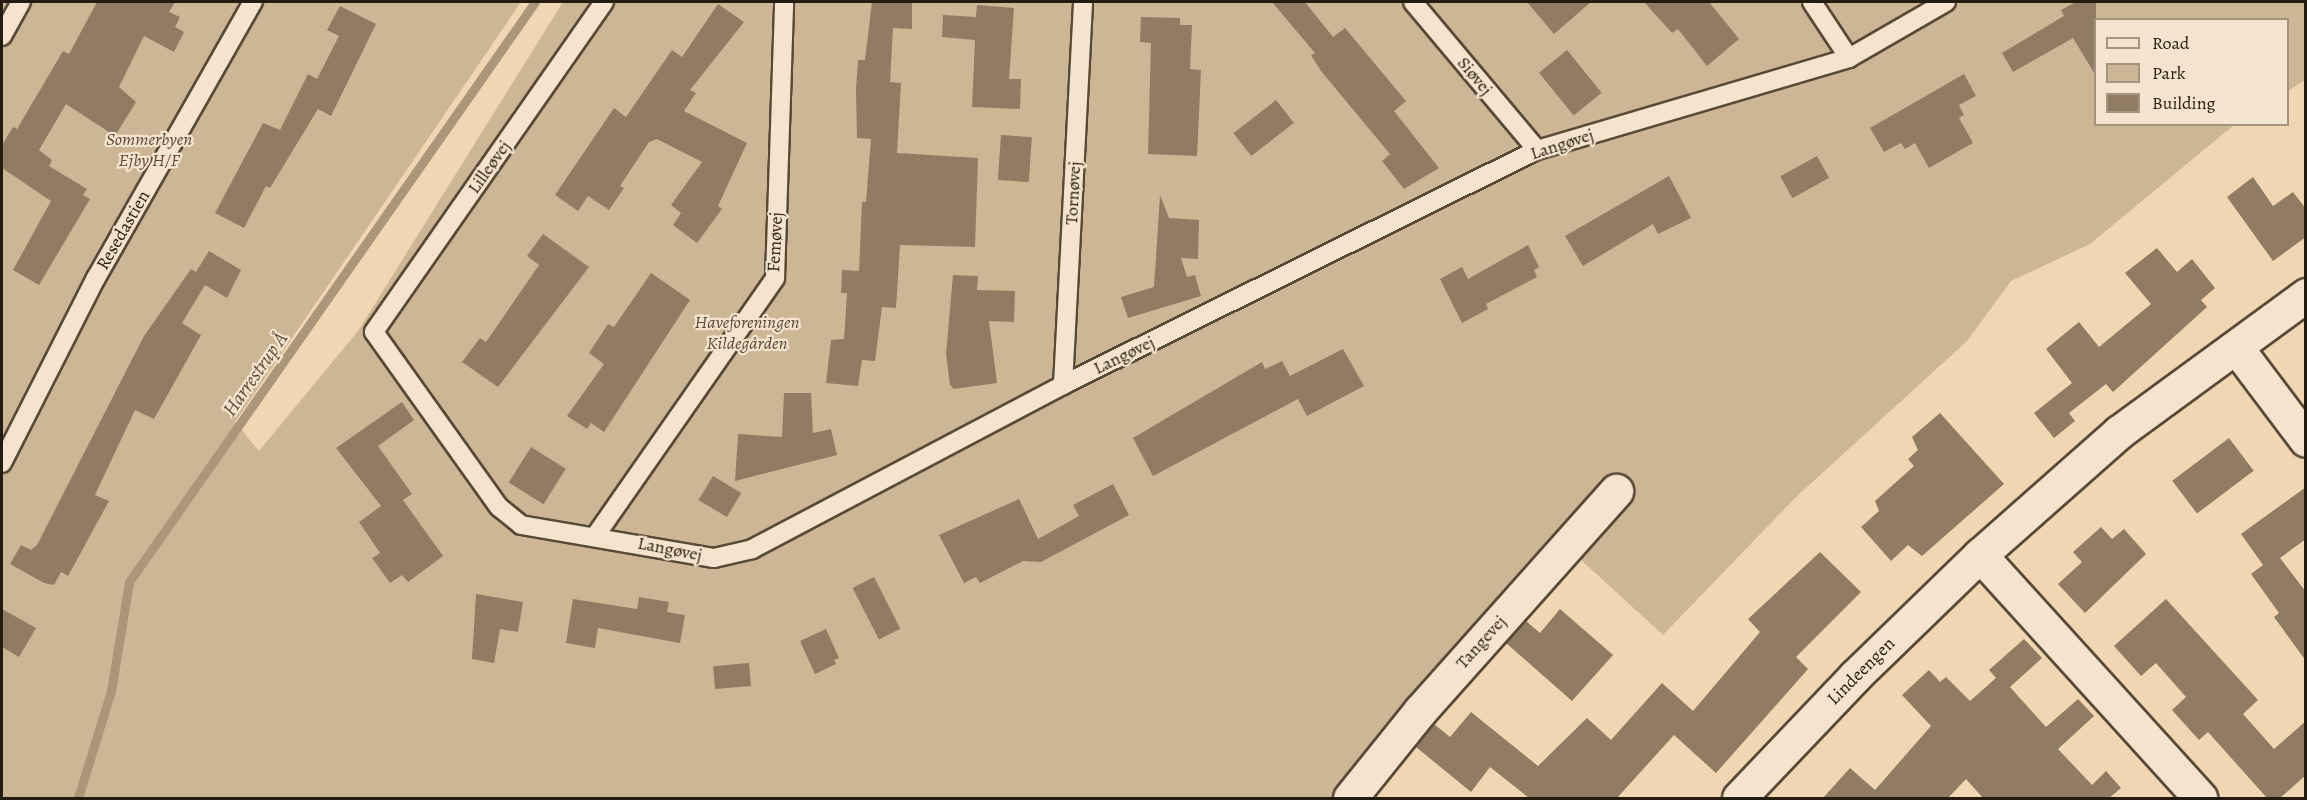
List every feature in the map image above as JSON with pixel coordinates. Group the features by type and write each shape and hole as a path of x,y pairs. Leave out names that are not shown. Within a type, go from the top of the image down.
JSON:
{"street":[{"name":"Lindeengen","path":"1746,796 1855,676 1980,555 2119,432 2306,296"},
{"path":"2236,347 2306,440"},
{"name":"Tangevej","path":"1350,798 1420,711 1616,491"},
{"path":"1980,555 2200,798"}],"lane":[{"path":"2,36 21,2"},
{"name":"Resedastien","path":"2,463 96,278 253,2"},
{"name":"Lilleøvej","path":"374,332 604,2"},
{"name":"Femøvej","path":"596,535 775,278 784,2"},
{"name":"Tornøvej","path":"1063,385 1083,2"},
{"name":"Siøvej","path":"1413,2 1537,150"},
{"path":"1812,2 1849,58"},
{"name":"Langøvej","path":"374,332 499,507 521,525 596,535 714,558 752,549 1063,385 1537,150 1849,58 1946,2"}],"green space":[{"path":"2,2 521,2 235,422 259,451 358,331 563,2 2305,2 2305,80 2289,90 2289,18 2094,18 2094,126 2233,126 2090,244 2011,281 1967,341 1795,498 1663,635 1556,537 1337,798 2,798"}],"building":[{"path":"97,2 175,2 169,12 180,17 175,27 184,32 174,52 144,36 119,87 136,102 115,136 66,104 39,150 52,160 49,166 87,189 83,195 90,199 39,285 13,270 51,201 2,168 2,145 13,127 17,129 63,51 69,54"},
{"path":"872,2 912,2 912,29 893,28 890,82 901,83 897,153 978,158 975,247 900,245 896,308 882,307 875,361 862,360 858,386 826,383 831,340 844,339 847,293 841,293 842,270 859,271 862,202 866,202 871,139 857,138 856,89 858,60 865,60"},
{"path":"1272,2 1305,2 1333,37 1345,28 1406,101 1394,111 1439,168 1404,189 1382,161 1390,154 1321,71 1311,55 1315,53"},
{"path":"1527,2 1591,2 1554,34"},
{"path":"1644,2 1709,2 1739,39 1707,66 1678,29 1672,33"},
{"path":"2076,2 2096,2 2094,73 2073,38 2013,72 2002,53 2064,16 2061,10"},
{"path":"718,4 744,22 690,90 696,93 684,111 747,143 718,206 722,209 697,243 673,225 681,213 671,205 702,162 657,139 649,142 620,186 624,188 609,210 588,196 578,211 555,195 614,108 626,117 672,50 682,57"},
{"path":"977,5 1014,8 1009,79 1021,79 1020,109 972,107 975,40 942,37 943,15 976,17"},
{"path":"340,6 376,24 331,116 318,109 270,188 266,186 244,228 215,213 263,123 280,130 308,74 317,79 339,36 327,30"},
{"path":"1141,17 1180,18 1180,25 1192,25 1190,69 1201,70 1197,156 1148,154 1151,43 1140,42"},
{"path":"1567,50 1602,93 1574,115 1539,73"},
{"path":"1964,74 1976,96 1959,105 1964,115 1959,118 1973,143 1929,168 1915,143 1905,149 1901,143 1884,152 1870,128"},
{"path":"1276,100 1294,123 1251,156 1233,133"},
{"path":"1001,135 1032,137 1029,182 998,180"},
{"path":"1817,156 1829,178 1792,198 1780,176"},
{"path":"1669,176 1691,218 1658,234 1653,224 1583,266 1565,236"},
{"path":"2253,177 2273,206 2293,192 2306,209 2306,237 2273,261 2227,197"},
{"path":"1160,195 1169,218 1199,220 1198,259 1181,258 1187,277 1195,275 1201,296 1128,318 1121,297 1154,287"},
{"path":"543,234 589,267 498,387 462,362 480,338 486,342 539,265 527,256"},
{"path":"1528,245 1539,267 1534,270 1537,277 1486,304 1488,309 1462,323 1440,279 1462,267 1468,279"},
{"path":"2157,248 2177,272 2192,259 2215,288 2201,300 2207,307 2113,392 2106,384 2069,413 2075,421 2054,438 2034,413 2072,383 2046,349 2079,322 2099,347 2151,304 2125,273"},
{"path":"209,251 241,270 227,298 205,285 182,323 201,335 154,419 135,410 95,495 109,501 68,576 61,572 54,585 44,583 10,564 21,545 31,550 37,545 144,336 191,269 196,272"},
{"path":"651,273 690,300 604,432 591,423 587,429 567,416 604,364 589,353 608,324 614,327"},
{"path":"953,275 978,276 977,290 1015,291 1014,322 989,321 997,383 954,389 950,385 946,354"},
{"path":"1343,349 1364,386 1307,416 1298,399 1153,476 1133,438 1262,362 1265,369 1282,361 1290,376"},
{"path":"784,393 811,393 813,433 831,429 837,455 735,481 738,434 782,437"},
{"path":"402,402 414,420 378,446 412,494 403,500 443,556 408,582 402,575 390,583 372,558 380,553 359,522 381,506 336,448"},
{"path":"1940,413 2004,484 1922,556 1908,545 1891,561 1861,527 1879,511 1875,501 1914,466 1908,459 1918,450 1912,437"},
{"path":"2229,438 2254,471 2197,513 2172,481"},
{"path":"531,447 566,469 544,504 509,483"},
{"path":"713,476 741,493 727,517 699,500"},
{"path":"1113,484 1129,515 1041,562 1023,561 980,583 976,577 964,583 939,535 1019,499 1038,539 1079,516 1073,505"},
{"path":"2306,487 2306,539 2280,558 2306,592 2306,661 2274,617 2279,613 2251,574 2263,565 2241,534"},
{"path":"2101,527 2112,539 2124,529 2146,554 2085,613 2058,584 2082,562 2073,552"},
{"path":"1820,552 1861,592 1796,657 1808,669 1716,773 1674,735 1617,798 1529,798 1490,767 1471,792 1416,747 1434,724 1450,737 1471,712 1538,766 1587,718 1611,740 1662,683 1693,711 1760,632 1748,619"},
{"path":"874,577 900,629 879,640 853,588"},
{"path":"476,594 523,602 518,632 500,629 494,663 472,659"},
{"path":"639,597 669,602 667,612 685,615 680,643 598,628 595,648 566,643 573,599 637,609"},
{"path":"2166,599 2258,700 2243,714 2274,749 2306,721 2306,775 2280,798 2267,798 2208,732 2199,740 2172,710 2186,697 2156,663 2141,676 2114,646"},
{"path":"2,609 36,628 19,657 2,647"},
{"path":"1560,609 1613,655 1572,701 1506,643 1526,621 1540,633"},
{"path":"826,629 839,658 834,660 836,664 815,674 800,641"},
{"path":"2024,639 2042,658 2010,687 2046,727 2078,699 2094,716 2058,749 2092,785 2106,771 2121,788 2109,798 1983,798 1966,779 1948,798 1823,798 1850,768 1875,790 1931,726 1902,695 1929,670 1940,682 1946,677 1970,701 1996,678 1989,670"},
{"path":"749,663 751,686 715,689 713,666"}],"waterway":[{"name":"Harrestrup Å","path":"78,798 111,691 129,582 535,2"}],"park label":[{"name":"Sommerbyen Ejby H/F","path":"149,150"},
{"name":"Haveforeningen Kildegården","path":"747,333"}]}
